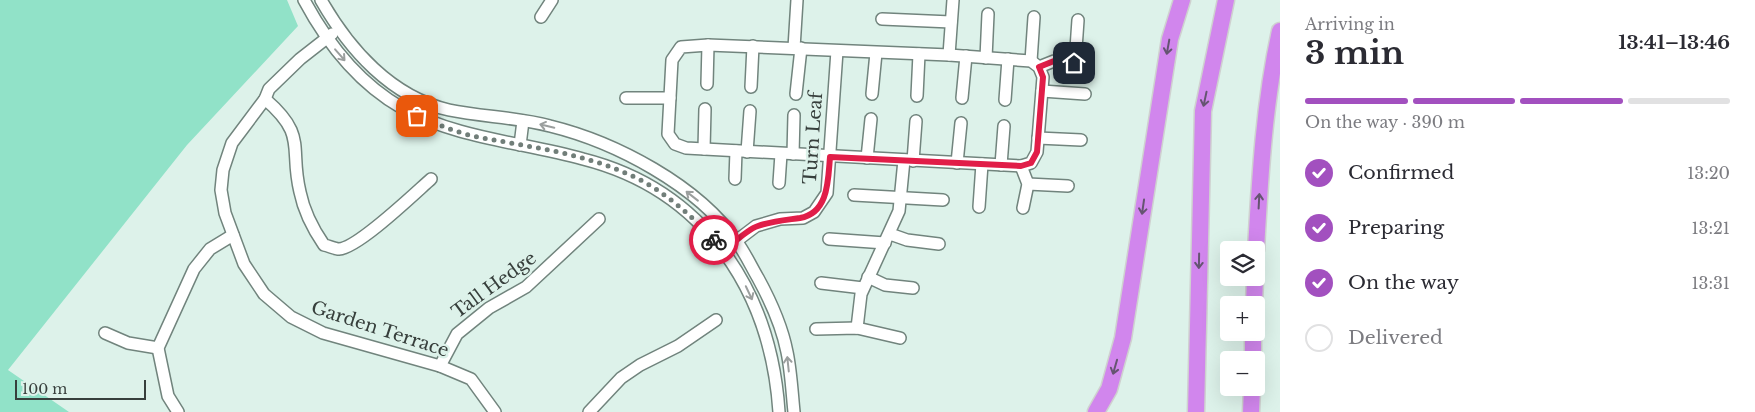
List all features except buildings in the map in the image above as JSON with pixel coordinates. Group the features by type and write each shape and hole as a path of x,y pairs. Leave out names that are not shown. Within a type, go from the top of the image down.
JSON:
{"highway":[{"path":"1096,412 1109,389 1124,338 1170,39 1182,0"},
{"path":"1196,412 1203,111 1226,0"},
{"path":"1257,241 1262,154 1270,86 1280,31"},
{"path":"1252,396 1252,412"}],"street":[{"path":"304,0 327,38 353,70 400,106 457,132 571,156 623,172 650,186 694,219 724,251 740,274 764,326 773,359 779,412"},
{"path":"321,0 338,30 386,81 420,99 447,109 523,121 574,133 636,158 680,187 707,208 736,241 765,292 777,320 787,351 794,412"},
{"path":"541,17 552,0"},
{"path":"796,94 797,0"},
{"path":"949,55 953,0"},
{"path":"986,58 988,14"},
{"path":"1034,18 1035,64 1043,77 1037,152 1031,163 1021,166 704,150 686,148 675,144 668,134 672,60 681,47 708,45 753,46 949,55 1008,59 1035,64 1054,61 1088,65"},
{"path":"882,19 952,22"},
{"path":"1074,63 1078,20"},
{"name":"Garden Terrace","path":"338,30 300,59 269,89 265,98 232,143 223,170 222,198 224,213 244,264 259,286 291,317 323,333 440,366 471,379 495,412"},
{"path":"707,84 708,45"},
{"path":"751,87 753,46"},
{"name":"Turn Leaf","path":"724,251 756,226 780,219 803,218 814,212 827,194 837,51"},
{"path":"872,94 876,53"},
{"path":"917,96 919,54"},
{"path":"962,98 966,56"},
{"path":"1005,100 1008,59"},
{"path":"1042,91 1085,94"},
{"path":"265,98 287,121 296,142 299,191 307,215 324,245 339,249 349,246 365,235 431,179"},
{"path":"626,98 670,98"},
{"path":"704,150 705,110"},
{"path":"735,179 750,111"},
{"path":"793,154 794,115"},
{"path":"866,158 871,119"},
{"path":"520,145 523,121"},
{"path":"856,328 866,283 899,211 916,121"},
{"path":"957,163 961,123"},
{"path":"1001,165 1004,126"},
{"path":"571,156 574,133"},
{"path":"1038,138 1081,140"},
{"path":"779,183 781,154"},
{"path":"979,207 982,164"},
{"path":"1021,166 1028,184 1024,208"},
{"path":"1028,184 1068,186"},
{"path":"854,195 942,200"},
{"name":"Tall Hedge","path":"440,366 457,334 489,308 526,287 599,218"},
{"path":"178,412 168,396 158,348 194,269 210,249 233,235"},
{"path":"829,240 887,238 939,244"},
{"path":"821,283 866,283 913,288"},
{"path":"590,412 621,378 678,346 716,320"},
{"path":"816,329 856,328 900,338"},
{"path":"105,333 128,343 158,348"}],"green space":[{"path":"0,0 287,0 298,26 187,145 8,370 69,412 0,412"}],"way so far":[{"path":"417,116 457,132 584,159 631,175 665,196 694,219 714,240"}],"route":[{"path":"714,240 724,251 756,226 780,219 803,218 814,212 827,194 830,157 1021,166 1031,163 1037,152 1043,77 1039,67 1054,61 1074,63"}]}
